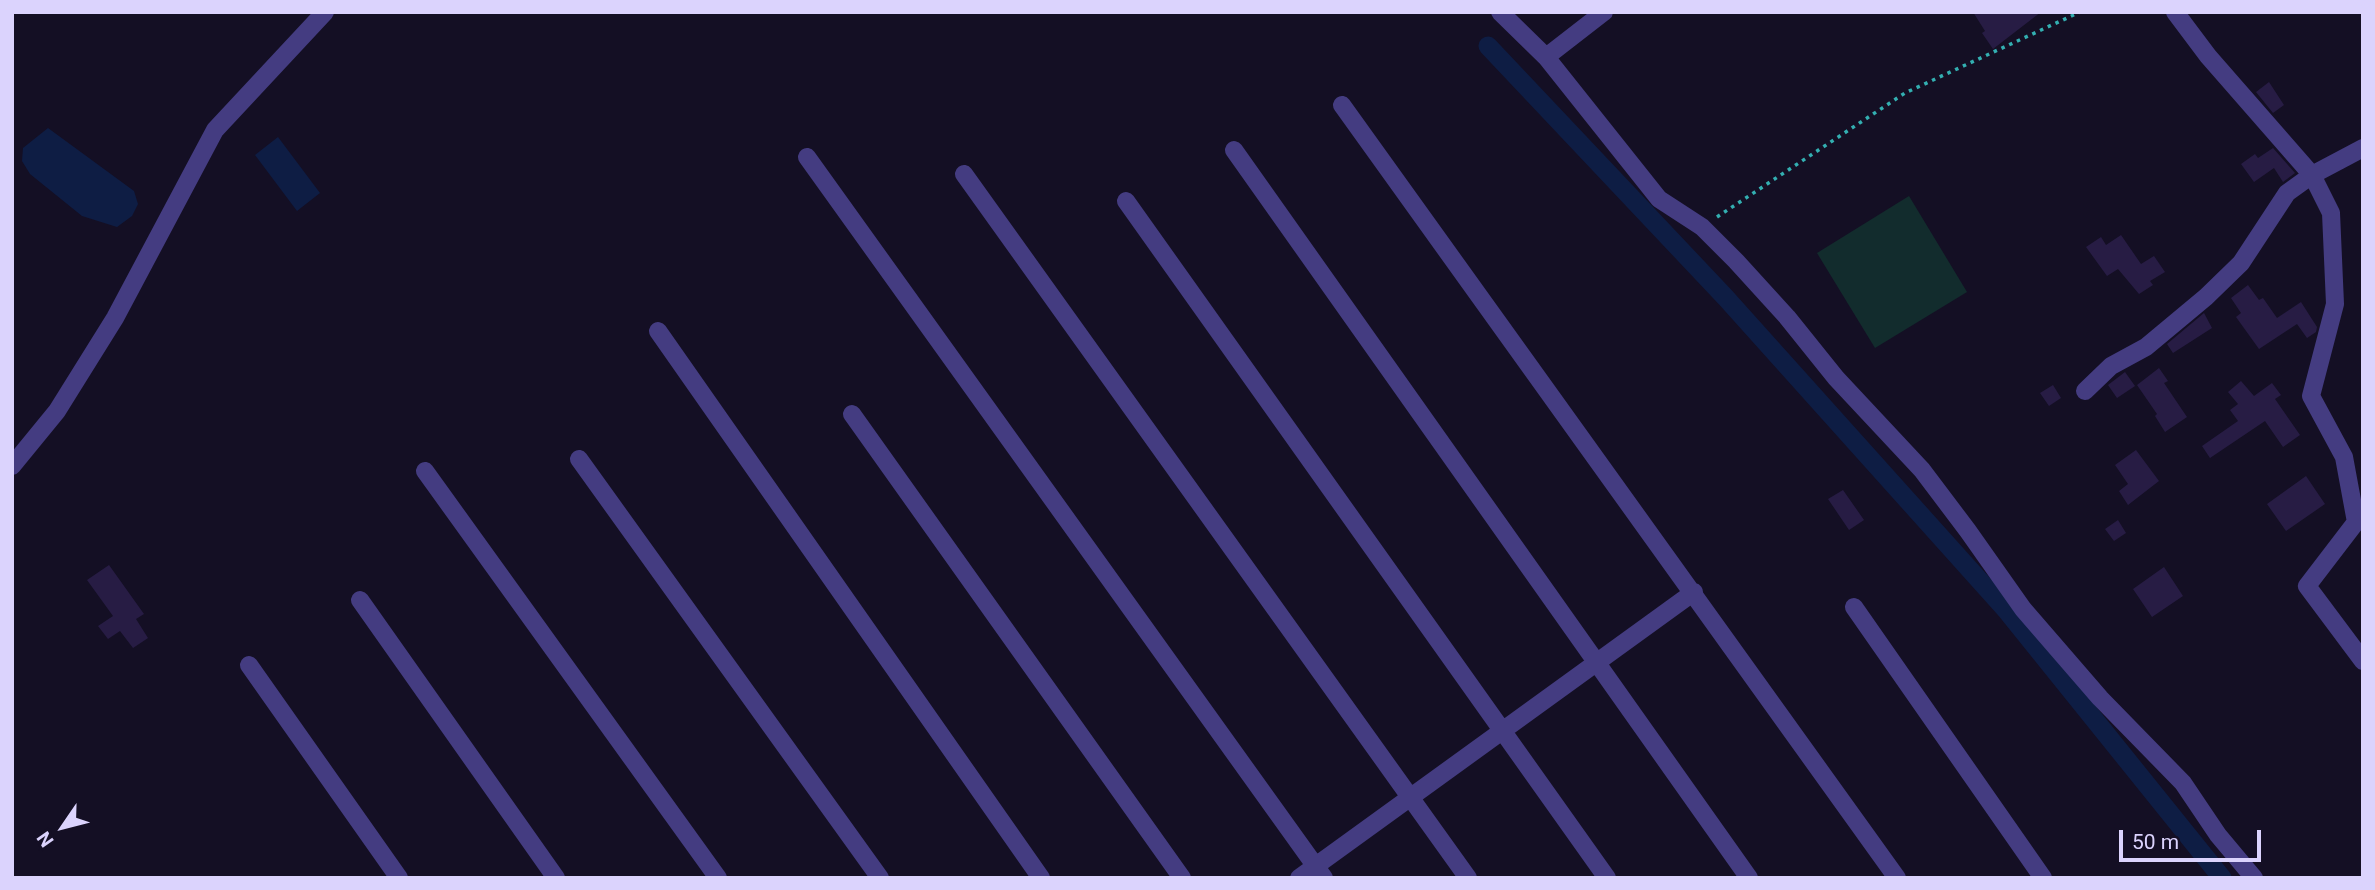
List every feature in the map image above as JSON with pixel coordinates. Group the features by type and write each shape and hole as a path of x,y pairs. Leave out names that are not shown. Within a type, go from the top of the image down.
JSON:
{"street":[{"path":"12,466 57,411 115,318 215,130 325,12"},
{"path":"1500,12 1546,57 1659,199 1702,227 1787,317 1836,378 1922,470 2023,609 2100,698 2183,783 2218,835 2254,878"},
{"path":"1546,57 1604,12"},
{"path":"2175,12 2208,56 2312,175 2331,213 2335,304 2311,396 2344,457 2356,522 2307,586 2363,661"},
{"path":"1342,105 1897,878"},
{"path":"2085,391 2111,366 2146,347 2206,297 2241,262 2287,193 2312,175 2363,148"},
{"path":"1234,150 1749,878"},
{"path":"807,158 1320,872"},
{"path":"964,174 1468,878"},
{"path":"1126,201 1607,878"},
{"path":"658,331 1041,878"},
{"path":"852,414 1182,878"},
{"path":"579,459 880,878"},
{"path":"425,471 718,878"},
{"path":"1299,878 1320,872 1411,797 1694,592"},
{"path":"360,600 556,878"},
{"path":"1854,607 2043,878"},
{"path":"249,665 399,878"}],"path":[{"path":"1702,227 1905,93 2080,12"}],"green space":[{"path":"1909,196 1967,292 1875,348 1817,253"}],"water":[{"path":"48,128 134,191 138,204 132,216 117,227 82,216 30,174 22,161 23,148"},
{"path":"278,137 320,193 297,211 255,155"}],"building":[{"path":"1973,12 2041,12 1993,49"},
{"path":"2269,82 2284,105 2273,113 2256,92"},
{"path":"2273,148 2295,173 2283,182 2274,168 2254,182 2241,164 2255,154 2258,158"},
{"path":"2121,235 2141,264 2154,256 2165,272 2150,281 2153,285 2139,294 2118,269 2107,276 2086,247 2101,237 2106,245"},
{"path":"2248,285 2259,300 2263,298 2277,318 2301,302 2317,327 2316,332 2307,338 2297,324 2259,349 2236,317 2241,313 2231,298"},
{"path":"2204,313 2212,328 2173,353 2167,344"},
{"path":"2159,368 2168,381 2164,383 2187,417 2165,432 2155,416 2157,414 2137,385"},
{"path":"2125,372 2135,386 2117,398 2108,385"},
{"path":"2241,381 2254,396 2272,383 2281,395 2275,399 2300,435 2283,447 2265,421 2210,458 2202,446 2238,421 2230,410 2238,404 2228,392"},
{"path":"2053,385 2061,398 2049,406 2040,393"},
{"path":"2136,450 2159,481 2128,505 2119,491 2128,484 2115,465"},
{"path":"2306,476 2325,504 2286,531 2267,504"},
{"path":"1843,490 1864,520 1849,530 1828,499"},
{"path":"2118,520 2126,533 2114,541 2105,529"},
{"path":"109,565 144,614 136,619 148,638 133,648 120,631 108,639 98,626 113,616 87,580"},
{"path":"2164,567 2183,596 2152,617 2133,589"}],"waterway":[{"path":"1488,46 1726,298 2007,611 2222,878"}]}
